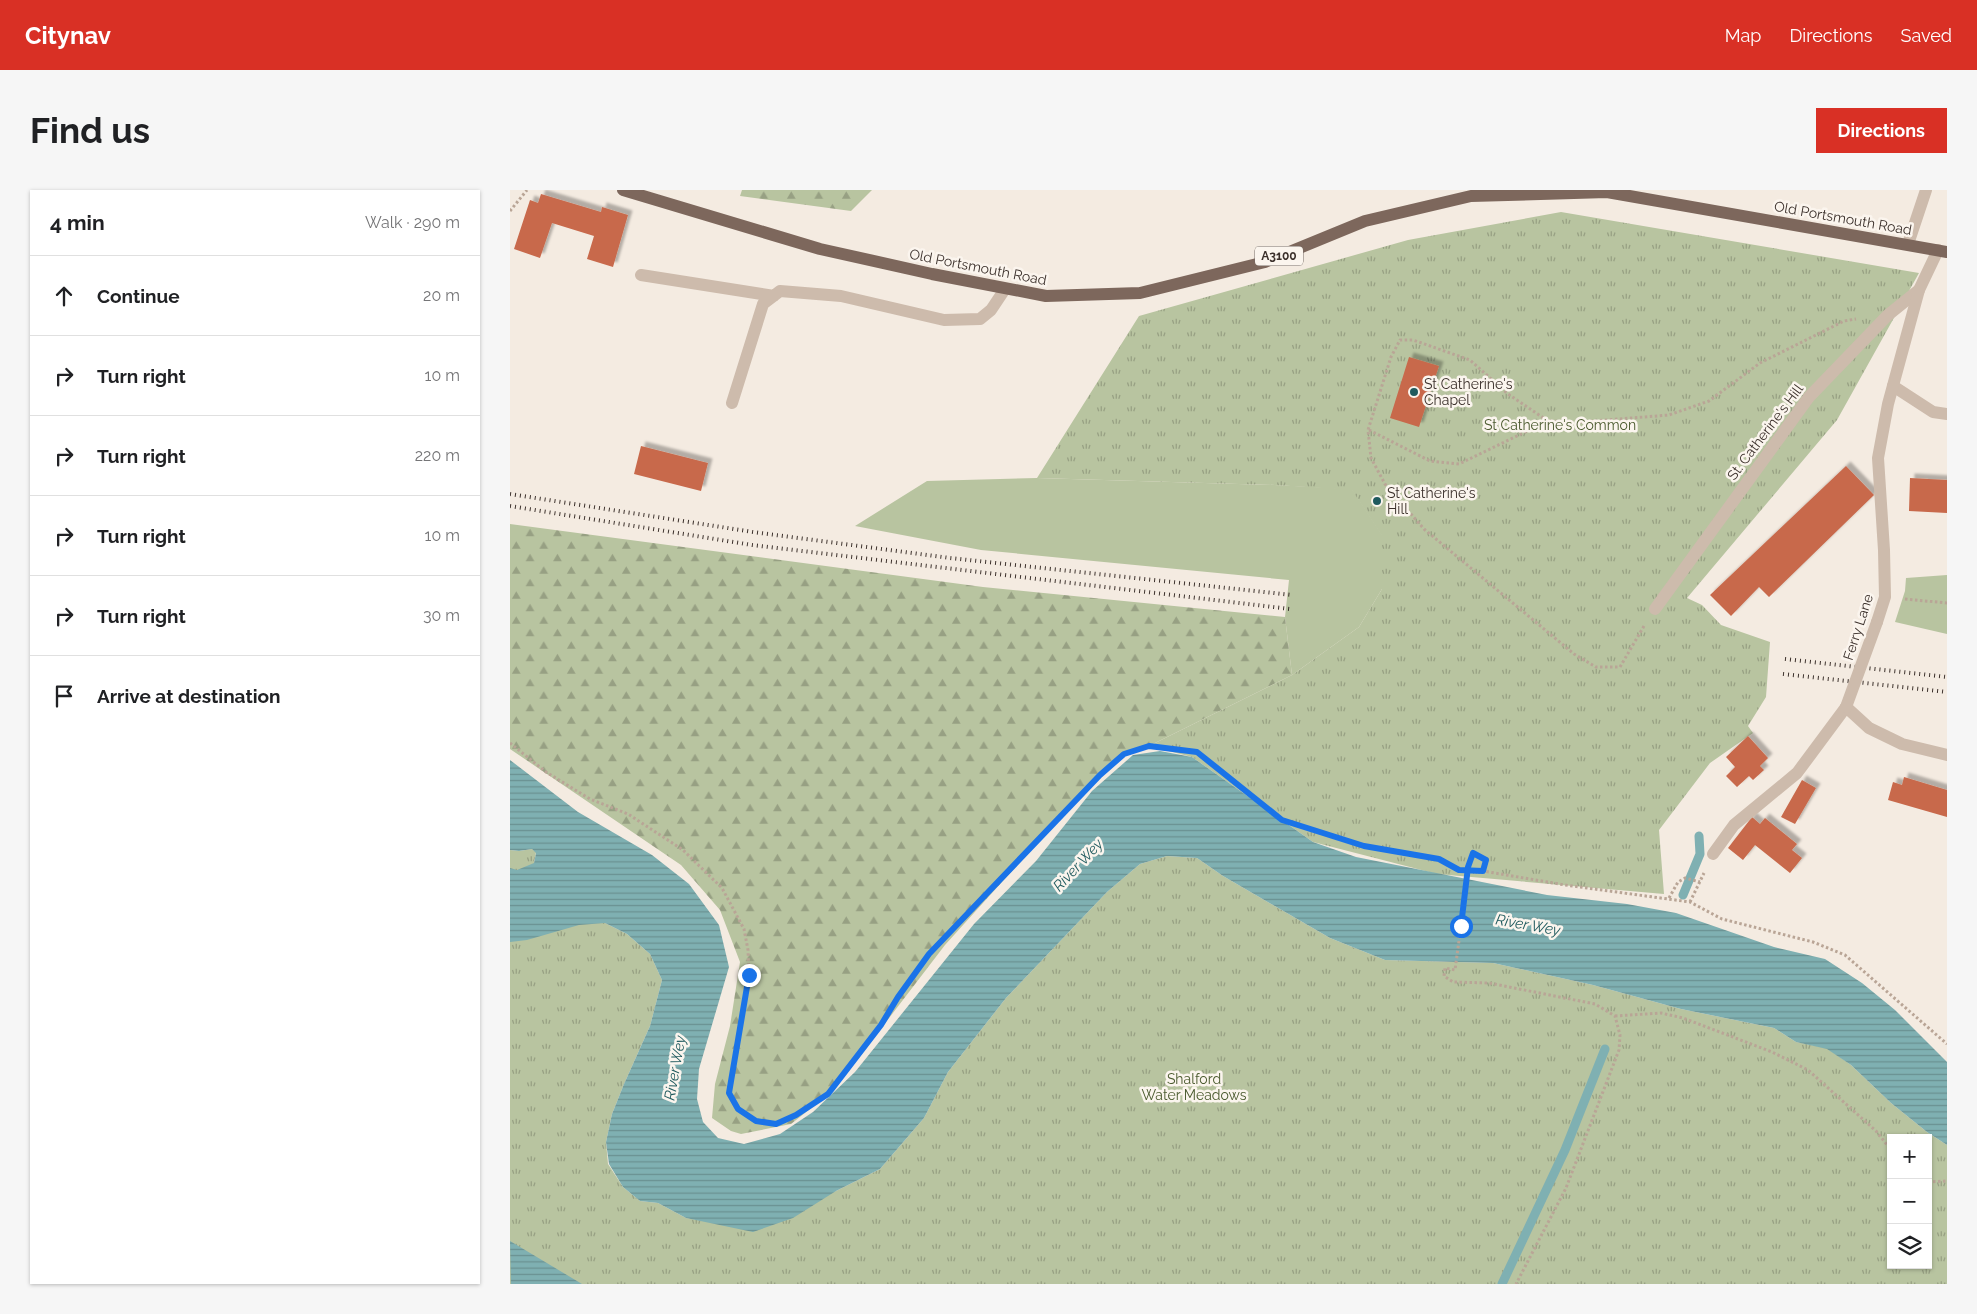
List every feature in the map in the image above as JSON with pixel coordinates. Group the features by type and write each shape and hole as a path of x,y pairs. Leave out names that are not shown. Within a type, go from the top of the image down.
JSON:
{"main road":[{"name":"Old Portsmouth Road","path":"623,190 820,249 932,274 1046,296 1140,293 1265,262 1365,221 1471,196 1607,192 1943,251"}],"street":[{"path":"1908,244 1926,190"},
{"name":"Ferry Lane","path":"1713,854 1734,825 1797,773 1846,707 1885,597 1878,458 1888,404 1919,290 1943,251"},
{"path":"641,275 774,296"},
{"path":"732,403 763,304 780,291 841,296 944,320 980,319 991,310 1005,289"},
{"name":"St. Catherine's Hill","path":"1655,609 1809,397 1888,315 1919,290"},
{"path":"1893,386 1934,412 1947,414"},
{"path":"1846,707 1869,728 1902,744 1947,755"}],"path":[{"path":"510,211 527,190"},
{"path":"1368,430 1430,461 1459,464 1548,421 1581,422 1669,415 1709,401 1760,363 1844,321 1888,315"},
{"path":"1548,421 1508,394 1470,360 1414,340 1400,340 1391,357 1368,430 1371,458 1385,484 1424,529 1574,654 1596,668 1620,667 1655,609"},
{"path":"1885,597 1947,603"},
{"path":"510,743 546,772 582,794 628,814 683,850 722,888 744,930 748,950 749,975 729,1093 738,1109 756,1121 776,1124 796,1115 828,1094 881,1025 898,997 929,954 1077,797 1124,754 1149,746 1197,752 1282,820 1364,846 1439,859 1459,870 1483,871 1566,885 1690,902 1722,919 1814,942 1845,955 1947,1044"},
{"path":"1483,871 1486,860 1473,853 1468,867 1455,970 1445,968 1444,976 1453,982 1489,983 1595,1004 1615,1016 1660,1014 1683,1018 1772,1052 1808,1070 1876,1131 1887,1145"},
{"path":"1690,902 1713,854"},
{"path":"1670,898 1678,882 1685,878 1700,882"},
{"path":"1516,1284 1566,1188 1619,1050 1620,1035 1615,1016"},
{"path":"1932,1182 1947,1181"}],"green space":[{"path":"742,190 872,190 851,211 740,196"},
{"name":"St Catherine's Common","path":"1561,212 1919,273 1837,420 1687,598 1702,605 1721,625 1770,642 1766,697 1748,726 1753,733 1710,763 1659,830 1664,894 1437,874 1313,842 1192,757 1149,746 1292,675 1359,627 1382,589 1382,536 1352,490 1275,485 1037,478 1139,316 1408,240"},
{"path":"1037,478 1352,489 1382,535 1382,589 1359,627 1292,675 1285,617 1289,580 981,550 855,526 927,481"},
{"path":"510,524 983,587 1285,617 1292,675 1149,746 1119,758 1079,797 945,945 834,1090 791,1124 741,1134 731,1131 712,1118 715,1084 730,1026 740,962 720,910 681,865 510,749"},
{"path":"1947,575 1947,634 1895,622 1905,591 1906,578"},
{"name":"Shalford Water Meadows","path":"532,849 536,852 534,863 605,923 627,934 650,954 662,980 650,1026 612,1114 606,1142 608,1164 623,1187 640,1201 658,1203 686,1218 719,1223 836,1191 880,1169 924,1118 948,1072 1006,998 1107,892 1140,864 1167,856 1197,858 1223,876 1330,938 1385,960 1493,963 1593,985 1681,1009 1774,1028 1796,1042 1827,1048 1851,1065 1891,1103 1930,1134 1887,1134 1887,1269 1932,1269 1932,1135 1947,1145 1947,1284 510,1284 510,850"}],"water":[{"name":"River Wey","path":"1160,751 1192,757 1313,842 1356,857 1547,895 1627,904 1676,913 1774,947 1825,959 1862,983 1895,1010 1947,1062 1947,1145 1927,1132 1891,1103 1851,1065 1827,1049 1796,1042 1774,1028 1681,1009 1593,985 1493,963 1385,960 1330,938 1223,876 1197,858 1167,856 1140,864 1107,892 1006,998 948,1072 924,1118 880,1169 836,1191 793,1218 753,1232 686,1218 658,1203 640,1201 623,1187 609,1164 606,1142 612,1114 650,1026 662,980 650,954 627,934 605,923 579,925 527,940 510,942 510,868 517,870 534,863 536,853 532,849 510,850 510,760 578,812 652,855 689,884 719,925 729,967 699,1069 697,1099 703,1122 718,1138 744,1144 780,1134 813,1112 855,1072 974,924 1036,861 1092,791 1133,755"},
{"path":"510,1241 582,1284 511,1284"}],"building":[{"path":"541,194 601,212 602,207 628,215 613,267 587,259 594,236 552,223 540,258 514,249 530,200 538,203"},
{"name":"St Catherine's Chapel","path":"1409,357 1439,366 1419,427 1390,418"},
{"path":"641,446 708,463 701,491 634,474"},
{"path":"1846,466 1874,495 1769,597 1759,587 1731,616 1710,595"},
{"path":"1910,478 1947,480 1947,513 1909,511"},
{"path":"1748,736 1768,758 1760,766 1764,770 1753,780 1749,776 1737,787 1726,776 1735,767 1726,757"},
{"path":"1904,777 1947,790 1947,817 1888,800 1893,782 1902,785"},
{"path":"1802,780 1816,788 1795,824 1781,817"},
{"path":"1752,817 1760,824 1765,818 1797,844 1792,850 1802,858 1790,873 1755,845 1743,860 1728,848"}],"waterway":[{"path":"1683,895 1700,854 1699,836"},
{"path":"1502,1284 1565,1150 1605,1049"}],"railway":[{"path":"510,494 753,532 950,558 1292,595"},
{"path":"510,506 752,545 1290,609"},
{"path":"1785,659 1947,677"},
{"path":"1783,674 1947,692"}],"place":[{"name":"St Catherine's Chapel","path":"1414,392"},
{"name":"St Catherine's Hill","path":"1377,501"}],"route":[{"path":"749,975 729,1093 738,1109 756,1121 776,1124 796,1115 828,1094 881,1025 898,997 929,954 1100,775 1124,754 1149,746 1197,752 1282,820 1364,846 1439,859 1459,870 1483,871 1486,860 1473,853 1468,867 1461,926"}]}
